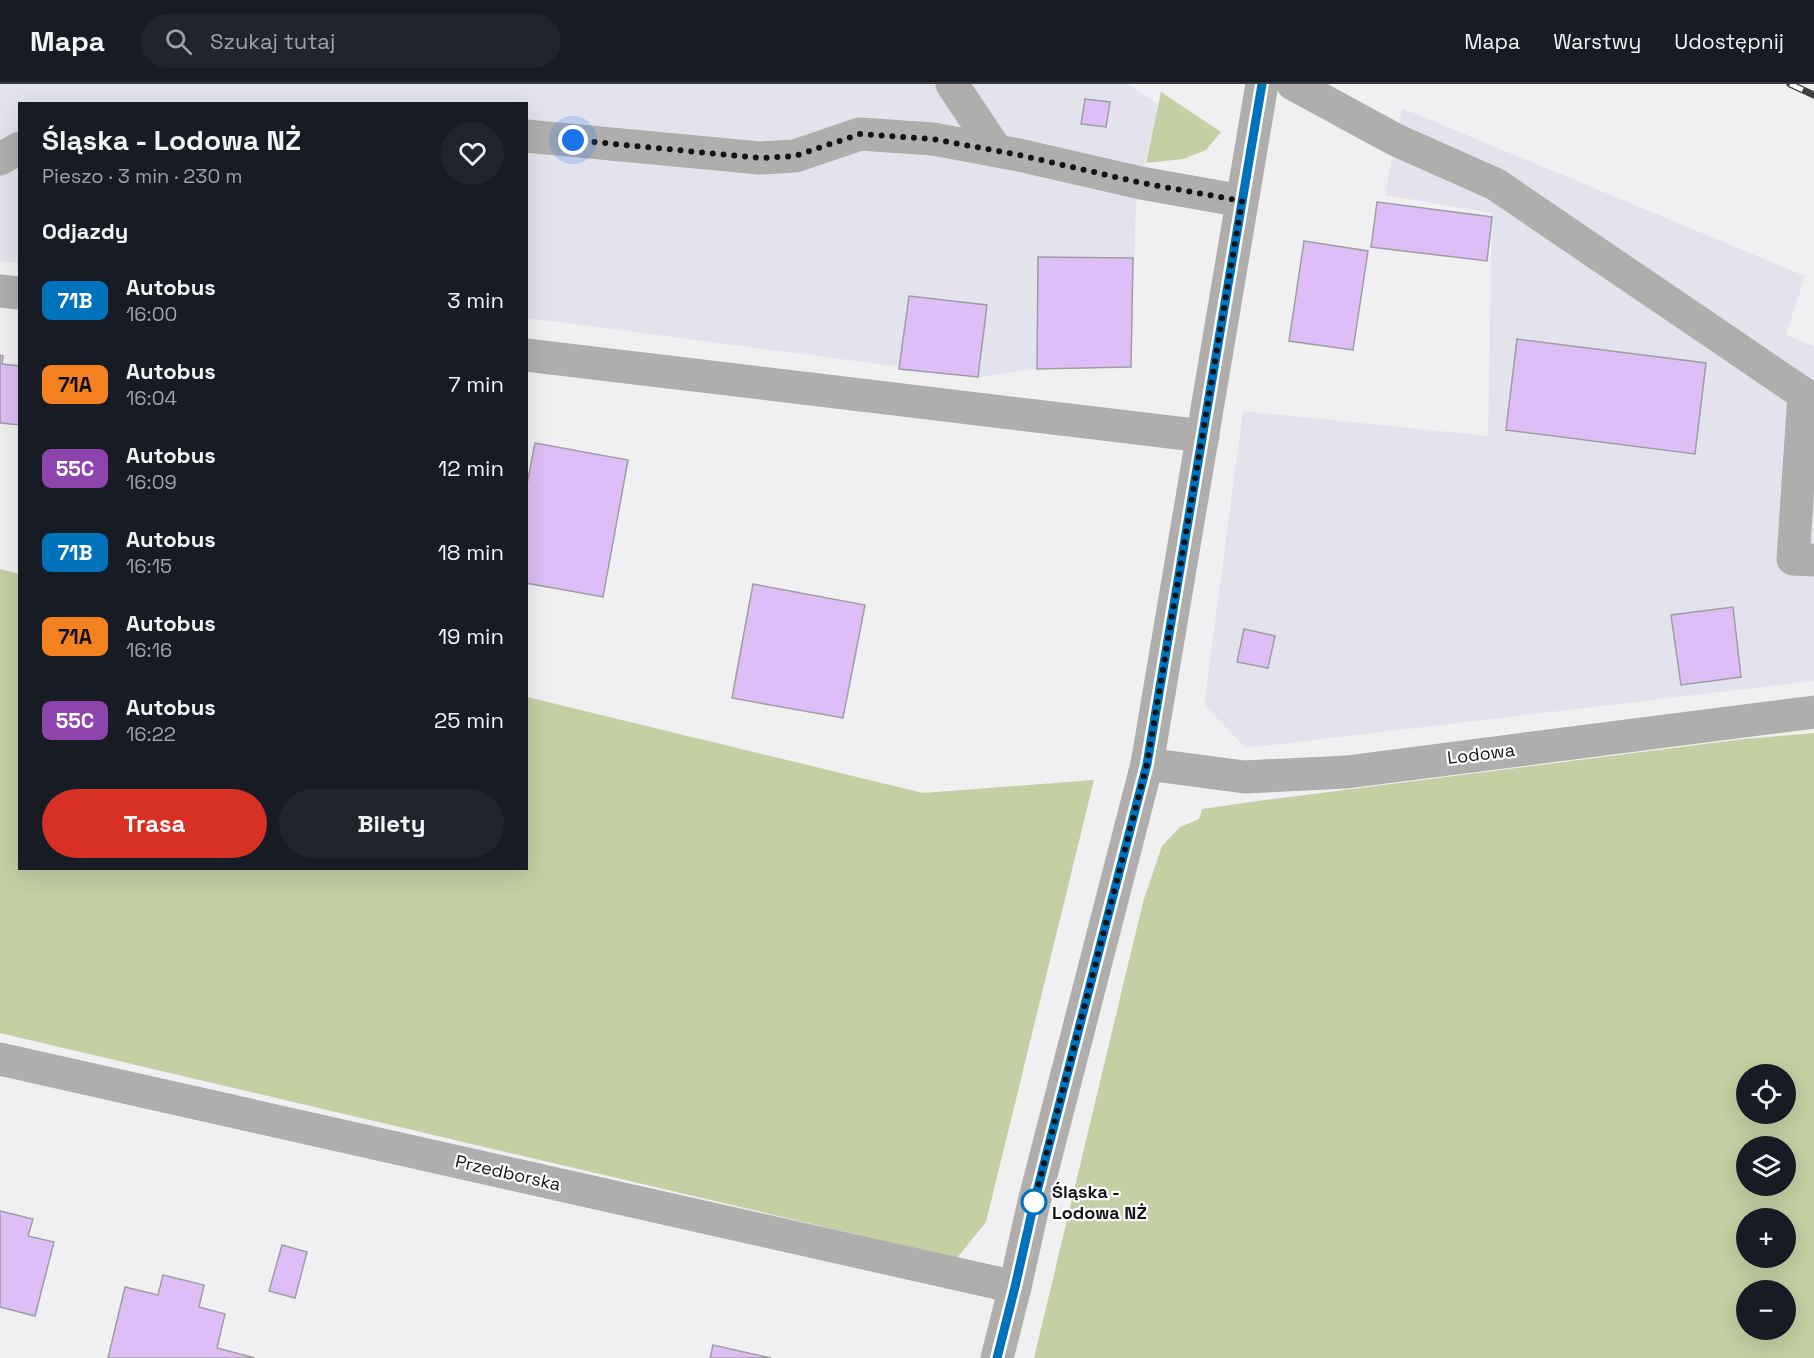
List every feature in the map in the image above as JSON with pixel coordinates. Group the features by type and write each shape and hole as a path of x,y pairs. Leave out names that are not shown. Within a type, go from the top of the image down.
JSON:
{"street":[{"path":"952,84 996,150"},
{"path":"997,1358 1034,1203 1147,764 1262,84"},
{"path":"1293,84 1396,140 1494,184 1804,394 1793,559 1814,560"},
{"path":"528,136 760,158 795,156 860,134 933,139 996,150 1142,183 1242,201"},
{"path":"0,159 18,149"},
{"path":"0,291 18,293"},
{"path":"528,354 1203,436"},
{"name":"Lodowa","path":"1147,764 1244,777 1347,772 1814,712"},
{"name":"Przedborska","path":"0,1059 1015,1287"}],"shaded area":[{"path":"0,84 1127,84 1158,104 1136,205 1131,367 1037,369 978,377 528,318 528,102 18,102 18,263 0,261"},
{"path":"1402,108 1805,276 1786,335 1814,346 1814,681 1246,748 1204,705 1243,411 1488,436 1492,213 1385,195"}],"green space":[{"path":"1161,92 1221,132 1206,150 1183,159 1146,163"},
{"path":"0,569 18,574 18,870 528,870 528,697 923,793 1094,780 986,1222 957,1258 0,1033"},
{"path":"1814,733 1814,1358 1034,1358 1143,902 1162,846 1180,827 1199,819 1202,809 1744,739"}],"building":[{"path":"1085,99 1110,102 1106,127 1081,124"},
{"path":"1377,202 1492,217 1487,261 1371,247"},
{"path":"1304,241 1368,251 1353,350 1289,341"},
{"path":"1038,257 1133,258 1131,367 1037,369"},
{"path":"909,296 987,305 978,377 899,369"},
{"path":"1517,339 1706,363 1695,454 1506,430"},
{"path":"0,355 3,356 2,364 18,366 18,425 0,423"},
{"path":"535,443 628,460 603,597 528,583 528,479"},
{"path":"753,584 865,605 843,718 732,698"},
{"path":"1733,607 1741,677 1681,685 1671,615"},
{"path":"1244,629 1275,636 1268,668 1237,662"},
{"path":"0,1211 33,1219 28,1236 54,1242 35,1316 0,1307"},
{"path":"282,1245 307,1252 295,1298 269,1291"},
{"path":"163,1275 204,1285 199,1307 225,1314 217,1348 255,1358 108,1358 125,1287 158,1295"},
{"path":"713,1345 771,1358 710,1358"}],"railway":[{"path":"1790,84 1814,95"}],"bus line":[{"name":"71B","path":"997,1358 1034,1203 1147,764 1262,84"}],"place":[{"name":"Śląska - Lodowa NŻ","path":"1034,1202"}],"route":[{"path":"573,140 760,158 795,156 860,134 933,139 1019,155 1142,183 1242,201 1147,764 1034,1202"}]}
